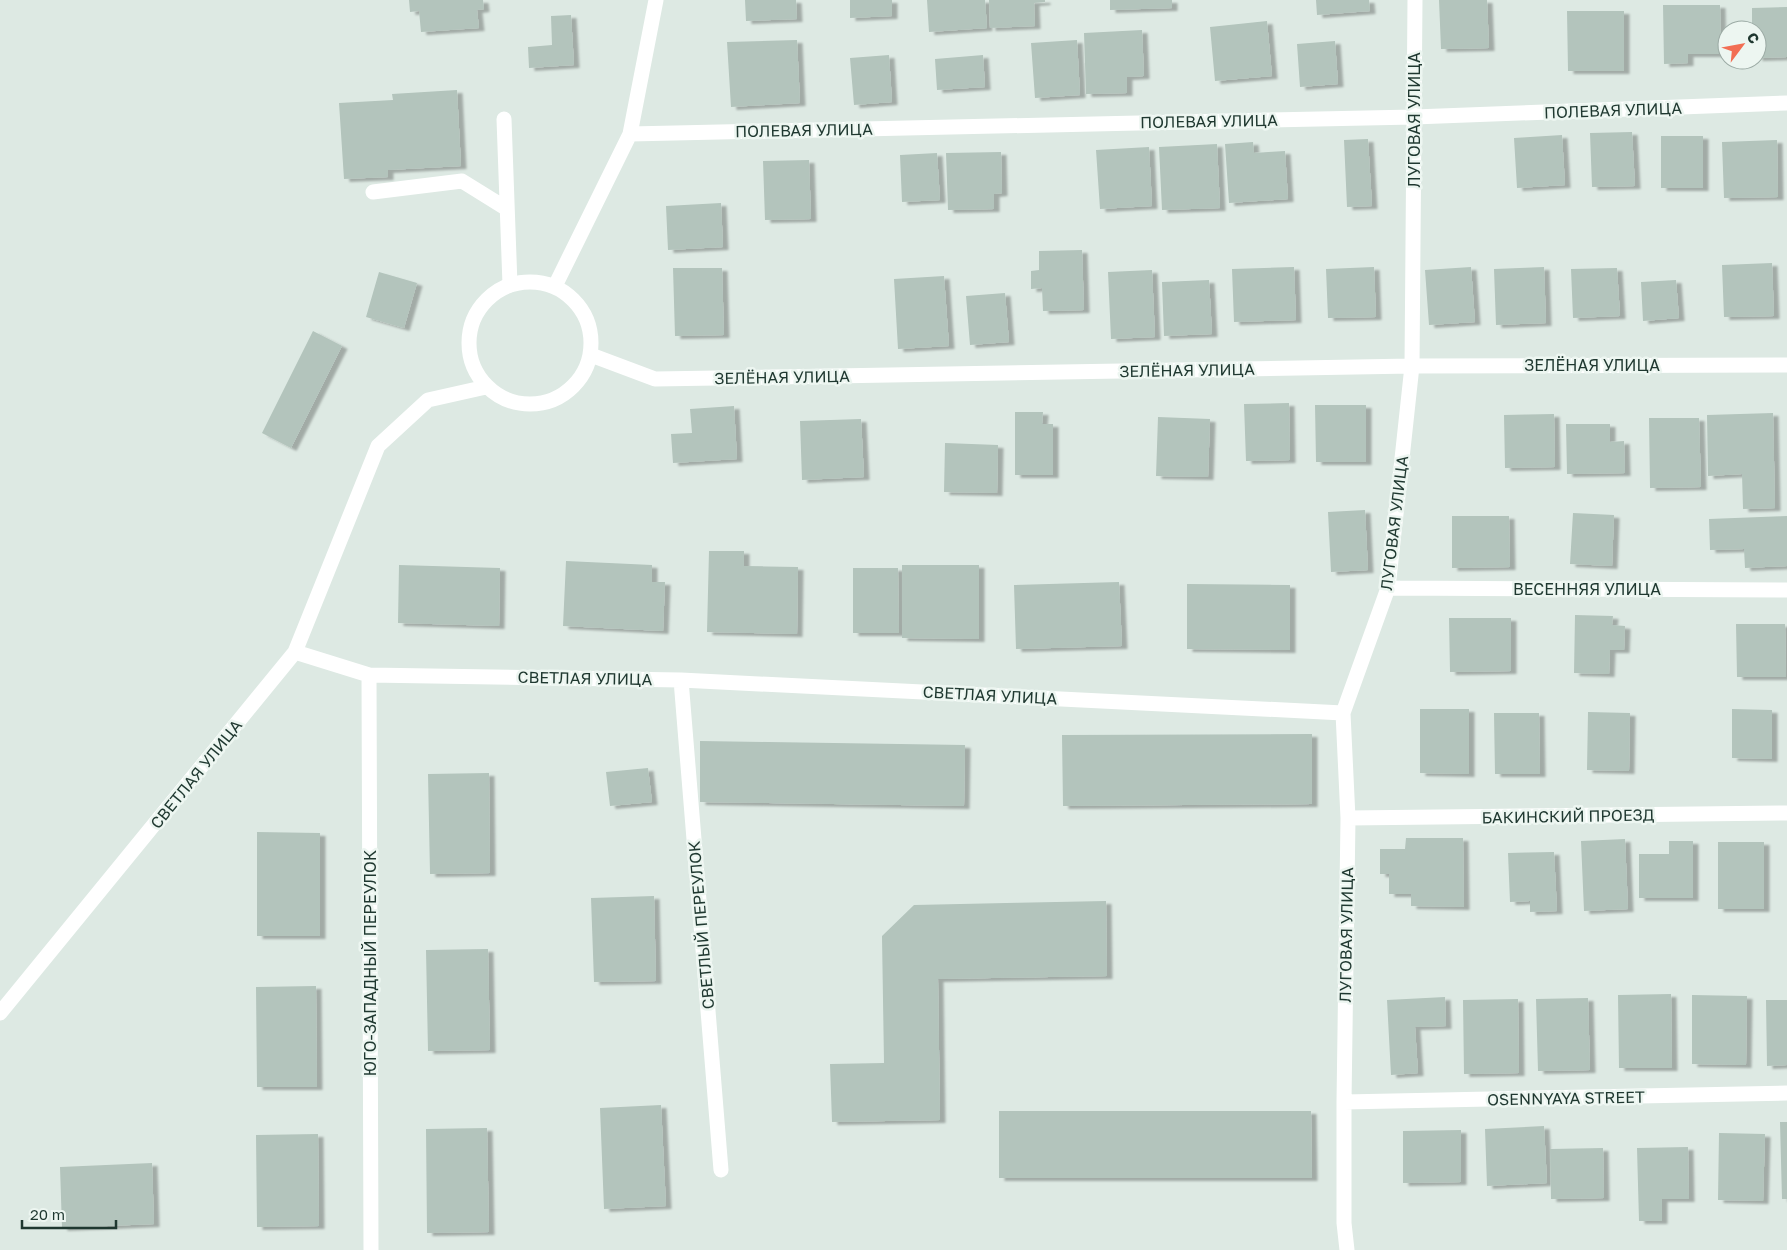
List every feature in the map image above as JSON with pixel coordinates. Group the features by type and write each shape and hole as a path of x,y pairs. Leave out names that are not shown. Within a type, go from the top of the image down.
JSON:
{"street":[{"path":"555,286 630,134 656,0"},
{"name":"ЛУГОВАЯ УЛИЦА","path":"1347,1250 1344,1223 1344,1102 1348,818 1343,713 1388,588 1412,366 1415,0"},
{"name":"ПОЛЕВАЯ УЛИЦА","path":"630,134 1414,117 1787,103"},
{"path":"504,119 510,285"},
{"path":"373,192 462,181 507,209"},
{"path":"527,280 555,286 578,302 590,327 591,355 583,376 568,392 548,402 526,405 504,399 486,387 470,362 468,334 479,307 500,288 527,280"},
{"name":"ЗЕЛЁНАЯ УЛИЦА","path":"591,355 655,379 1412,366 1787,365"},
{"path":"295,652 378,446 428,400 486,387"},
{"name":"ВЕСЕННЯЯ УЛИЦА","path":"1388,588 1787,590"},
{"name":"СВЕТЛАЯ УЛИЦА","path":"0,1013 295,652 369,675 681,680 1343,713"},
{"name":"ЮГО-ЗАПАДНЫЙ ПЕРЕУЛОК","path":"369,675 371,1250"},
{"name":"СВЕТЛЫЙ ПЕРЕУЛОК","path":"681,680 720,1170"},
{"name":"БАКИНСКИЙ ПРОЕЗД","path":"1348,818 1787,813"},
{"name":"OSENNYAYA STREET","path":"1344,1102 1787,1093"}],"building":[{"path":"409,0 483,0 484,9 477,10 479,28 421,32 419,11 410,12"},
{"path":"745,0 796,0 797,19 746,21"},
{"path":"850,0 892,0 892,16 850,18"},
{"path":"927,0 985,0 987,28 929,32"},
{"path":"989,0 1045,0 1045,2 1034,3 1035,26 990,28"},
{"path":"1110,0 1172,0 1172,8 1110,10"},
{"path":"1316,0 1369,0 1370,11 1317,15"},
{"path":"1439,0 1487,0 1489,48 1441,49"},
{"path":"1663,5 1720,5 1720,20 1717,20 1717,54 1688,54 1688,63 1664,64"},
{"path":"1787,7 1787,57 1767,58 1767,20 1752,20 1752,8"},
{"path":"1567,11 1624,11 1624,71 1568,71"},
{"path":"571,15 574,65 529,68 528,47 552,45 551,16"},
{"path":"1267,21 1272,76 1215,81 1210,27"},
{"path":"1142,30 1144,76 1127,77 1127,93 1086,94 1084,33"},
{"path":"797,40 800,103 731,107 727,42"},
{"path":"1077,40 1080,95 1035,98 1031,43"},
{"path":"1335,41 1338,84 1300,87 1297,44"},
{"path":"889,55 892,102 854,105 850,58"},
{"path":"983,55 985,87 937,90 935,59"},
{"path":"457,90 461,166 388,170 388,177 344,179 339,103 393,100 392,94"},
{"path":"1632,132 1635,186 1592,187 1590,133"},
{"path":"1562,135 1565,185 1517,188 1514,138"},
{"path":"1661,136 1703,136 1703,188 1661,188"},
{"path":"1368,139 1372,206 1347,207 1344,140"},
{"path":"1777,140 1778,197 1724,198 1722,142"},
{"path":"1253,142 1254,153 1285,151 1288,199 1229,203 1225,144"},
{"path":"1217,144 1220,208 1162,210 1159,147"},
{"path":"1149,147 1152,206 1100,209 1096,150"},
{"path":"1001,152 1002,193 994,194 994,209 948,210 946,153"},
{"path":"937,153 940,200 902,202 900,155"},
{"path":"809,160 811,219 765,220 763,161"},
{"path":"721,203 723,247 668,250 666,206"},
{"path":"1082,250 1084,310 1043,311 1042,288 1031,289 1031,271 1039,270 1039,251"},
{"path":"1772,263 1774,316 1724,317 1722,265"},
{"path":"1294,267 1296,320 1234,322 1232,269"},
{"path":"1374,267 1376,317 1328,318 1326,269"},
{"path":"1471,267 1475,322 1429,325 1425,270"},
{"path":"1544,267 1546,323 1496,325 1494,269"},
{"path":"673,268 722,268 724,335 675,336"},
{"path":"1617,268 1620,316 1573,318 1571,269"},
{"path":"1152,270 1155,337 1111,339 1108,272"},
{"path":"379,272 417,283 404,328 366,317"},
{"path":"944,276 949,346 898,349 894,279"},
{"path":"1209,280 1212,334 1164,336 1162,282"},
{"path":"1676,280 1679,318 1643,321 1641,282"},
{"path":"1005,293 1009,342 970,345 966,296"},
{"path":"313,331 342,346 291,448 262,433"},
{"path":"1289,403 1290,460 1246,461 1244,404"},
{"path":"1315,405 1366,405 1366,462 1316,462"},
{"path":"734,406 737,459 673,463 671,434 692,433 690,409"},
{"path":"1015,412 1043,412 1042,424 1053,424 1053,475 1015,475"},
{"path":"1773,413 1775,508 1743,509 1742,474 1708,476 1707,415"},
{"path":"1554,414 1555,467 1505,468 1504,415"},
{"path":"1158,417 1210,419 1208,477 1156,476"},
{"path":"1649,418 1699,418 1701,487 1650,488"},
{"path":"861,419 864,477 802,480 800,421"},
{"path":"1566,424 1610,424 1610,442 1624,441 1625,473 1567,474"},
{"path":"945,443 998,445 997,493 944,492"},
{"path":"1365,510 1368,570 1331,572 1328,512"},
{"path":"1573,513 1614,515 1612,566 1570,564"},
{"path":"1452,516 1509,516 1510,567 1452,568"},
{"path":"1787,516 1787,566 1745,568 1744,549 1710,550 1709,519"},
{"path":"709,551 744,551 744,566 798,567 797,634 707,632"},
{"path":"566,561 652,565 652,582 665,582 663,631 563,626"},
{"path":"399,565 500,568 499,626 398,623"},
{"path":"902,565 979,565 979,639 902,638"},
{"path":"853,568 898,568 899,633 853,633"},
{"path":"1119,582 1122,646 1016,649 1014,585"},
{"path":"1187,584 1290,585 1290,650 1187,649"},
{"path":"1575,615 1613,616 1612,625 1625,626 1624,650 1610,650 1609,674 1574,673"},
{"path":"1449,618 1511,618 1511,671 1450,672"},
{"path":"1736,624 1785,624 1786,677 1737,677"},
{"path":"1420,709 1469,709 1469,774 1420,773"},
{"path":"1732,709 1772,710 1772,759 1732,758"},
{"path":"1588,712 1630,713 1629,771 1587,770"},
{"path":"1494,713 1539,713 1540,774 1495,774"},
{"path":"1312,734 1312,804 1063,806 1062,735"},
{"path":"700,741 965,745 964,806 700,802"},
{"path":"648,768 652,802 610,806 606,772"},
{"path":"489,773 490,873 430,874 428,774"},
{"path":"257,832 320,833 320,936 257,936"},
{"path":"1406,838 1463,838 1464,907 1411,906 1411,894 1389,894 1389,874 1380,874 1380,849 1405,849"},
{"path":"1625,839 1628,909 1584,911 1581,841"},
{"path":"1669,841 1693,841 1693,898 1639,898 1639,854 1669,854"},
{"path":"1718,842 1764,842 1764,909 1718,909"},
{"path":"1554,852 1557,911 1530,912 1530,901 1510,902 1508,853"},
{"path":"654,896 656,981 594,982 591,898"},
{"path":"1106,901 1107,976 938,979 940,1120 832,1122 830,1064 884,1063 882,936 914,905"},
{"path":"488,949 490,1050 428,1051 426,950"},
{"path":"316,986 317,1087 257,1087 256,987"},
{"path":"1671,994 1672,1068 1619,1068 1618,995"},
{"path":"1692,995 1747,996 1746,1065 1692,1064"},
{"path":"1445,997 1446,1026 1415,1027 1418,1073 1391,1075 1387,1000"},
{"path":"1588,998 1590,1070 1538,1071 1536,999"},
{"path":"1518,999 1519,1073 1464,1074 1463,1000"},
{"path":"1766,1000 1787,1000 1787,1065 1767,1066"},
{"path":"661,1105 666,1206 604,1209 600,1108"},
{"path":"999,1111 1311,1111 1312,1178 999,1178"},
{"path":"1780,1122 1787,1122 1787,1199 1782,1199"},
{"path":"1544,1126 1547,1183 1487,1186 1485,1129"},
{"path":"487,1128 489,1232 427,1233 426,1129"},
{"path":"1461,1130 1461,1182 1403,1183 1403,1131"},
{"path":"1719,1133 1765,1134 1763,1201 1718,1200"},
{"path":"318,1134 319,1226 257,1227 256,1135"},
{"path":"1688,1147 1689,1199 1662,1199 1662,1221 1639,1221 1637,1148"},
{"path":"1603,1148 1604,1198 1551,1199 1550,1149"},
{"path":"152,1163 154,1224 62,1228 60,1167"}]}
